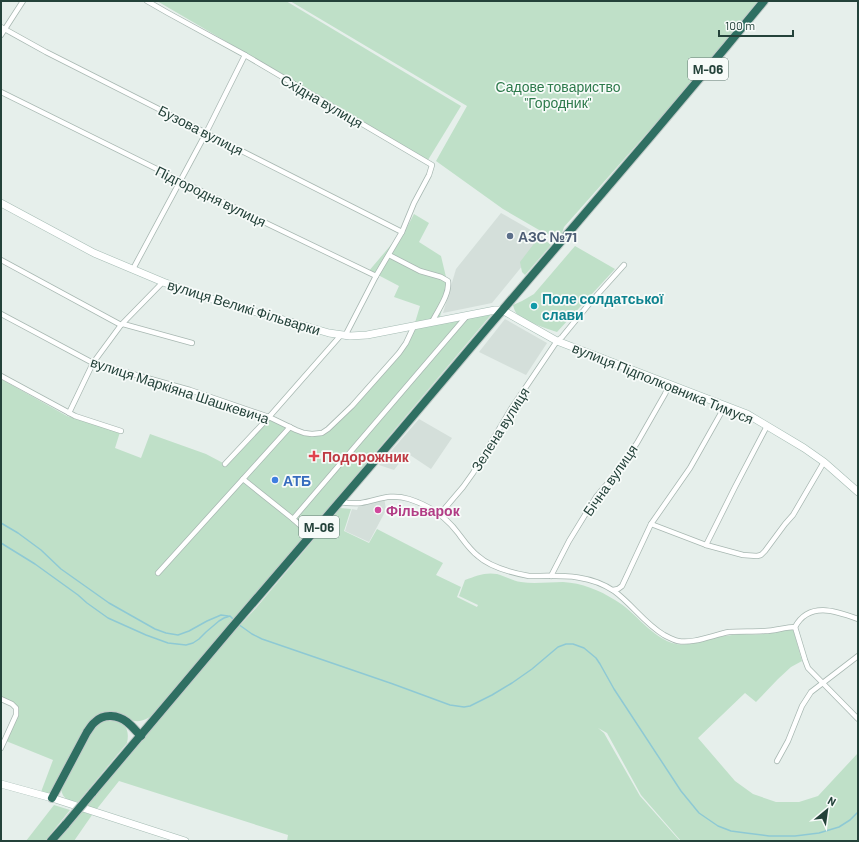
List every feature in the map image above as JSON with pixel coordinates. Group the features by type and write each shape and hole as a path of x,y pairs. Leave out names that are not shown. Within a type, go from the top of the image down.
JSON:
{"highway":[{"name":"М-06","path":"51,841 233,626 312,536 339,502 764,1"},
{"path":"52,798 87,732 98,719 108,716 119,717 127,722 141,736"}],"street":[{"path":"1,35 3,28 23,1"},
{"name":"Східна вулиця","path":"147,1 245,55 432,165 429,176 414,203 402,232"},
{"name":"Бузова вулиця","path":"3,28 46,52 402,232"},
{"path":"133,269 206,133 245,55"},
{"name":"Підгородня вулиця","path":"1,92 376,276"},
{"name":"вулиця Великі Фільварки","path":"1,203 94,253 163,282 208,298 343,336 367,335 467,315 502,310"},
{"path":"225,464 343,336 402,232"},
{"path":"389,255 420,270 448,281 449,286 446,294 432,322"},
{"path":"1,261 122,324 192,343"},
{"name":"Зелена вулиця","path":"440,514 473,473 511,409 556,341 562,337 624,265"},
{"path":"69,413 93,363 122,324 163,282"},
{"name":"вулиця Підполковника Тимуся","path":"502,310 556,341 747,414 804,448 824,462 858,492"},
{"name":"вулиця Маркіяна Шашкевича","path":"1,314 93,363 190,390 269,417 304,434 322,433 352,406 399,353 406,343 414,326"},
{"path":"293,519 467,315"},
{"path":"1,376 84,420 121,431"},
{"name":"Бічна вулиця","path":"551,576 569,541 596,496 613,477 636,443 669,385"},
{"path":"613,590 622,586 651,524 690,468 725,406"},
{"path":"706,546 767,426"},
{"path":"158,573 290,427"},
{"path":"651,524 706,546 743,555 761,555 766,551 793,515 824,462"},
{"path":"243,479 312,536"},
{"path":"339,502 360,503 388,496 410,499 440,514 458,532 471,550 486,563 521,575 575,576 595,582 613,590 653,628 671,639 678,641 701,639 728,632 763,632 795,627 801,618 817,610 834,611 858,619"},
{"path":"795,627 804,660 808,668 858,719"},
{"path":"777,761 788,741 802,706 811,692 858,656"},
{"path":"1,699 12,704 16,708 16,715 1,748"},
{"path":"1,784 52,798 185,841"}],"shaded area":[{"path":"501,213 545,238 492,303 443,313 456,269"},
{"path":"505,319 547,343 526,375 479,352"},
{"path":"419,419 452,438 431,469 407,453 394,470 379,465"},
{"path":"384,497 386,510 369,542 345,531 352,509 357,510 358,507"}],"green space":[{"path":"157,1 286,1 461,106 428,160"},
{"name":"Садове товариство \"Городник\"","path":"290,1 758,1 724,46 564,227 562,233 554,235 546,234 503,209 436,161 467,106"},
{"path":"414,214 429,223 419,242 441,256 446,277 447,291 439,320 495,310 306,535 150,717 144,720 136,721 117,713 104,714 49,794 41,792 53,760 6,741 16,709 1,699 1,379 67,416 120,432 115,448 141,458 150,434 206,454 225,464 269,417 312,434 328,429 399,353 414,326 420,306 394,297 399,286 380,276 368,272 402,232 404,233"},
{"path":"536,241 546,241 551,245 525,275 522,272 520,262"},
{"path":"575,246 615,269 557,332 530,322 517,314 513,305 534,294"},
{"path":"340,508 351,509 344,531 369,543 377,529 443,563 436,575 461,587 457,597 477,607 478,605 459,596 465,580 481,575 497,574 521,582 563,582 577,584 603,593 623,605 651,631 667,641 676,644 692,643 739,634 764,634 793,629 802,661 791,667 756,702 745,693 698,738 735,781 753,794 776,802 799,802 818,796 858,753 858,841 681,841 641,795 607,733 598,728 604,733 640,796 680,841 287,841 288,835 119,781 96,810 85,806"},
{"path":"111,719 123,724 127,730 127,743 78,802 67,799 63,795 61,789 90,733 100,722"},
{"path":"54,805 70,810 45,841 26,841"},
{"path":"81,811 92,815 74,841 55,841"}],"waterway":[{"path":"1,523 18,533 41,550 61,569 109,603 155,629 178,635 221,615 228,616"},
{"path":"1,543 35,564 108,618 168,643 186,645 193,643 224,618 230,616 234,620"},
{"path":"238,624 262,639 450,705 464,707 470,706 512,683 532,669 558,647 566,644 573,644 584,648 596,658 614,689 681,791 699,813 718,826 731,831 769,836 795,836 819,833 839,827 850,820 858,812"}],"place":[{"name":"АЗС №71","path":"510,236"},
{"name":"Поле солдатської слави","path":"534,306"},
{"name":"Подорожник","path":"314,456"},
{"name":"АТБ","path":"275,480"},
{"name":"Фільварок","path":"378,510"}]}
